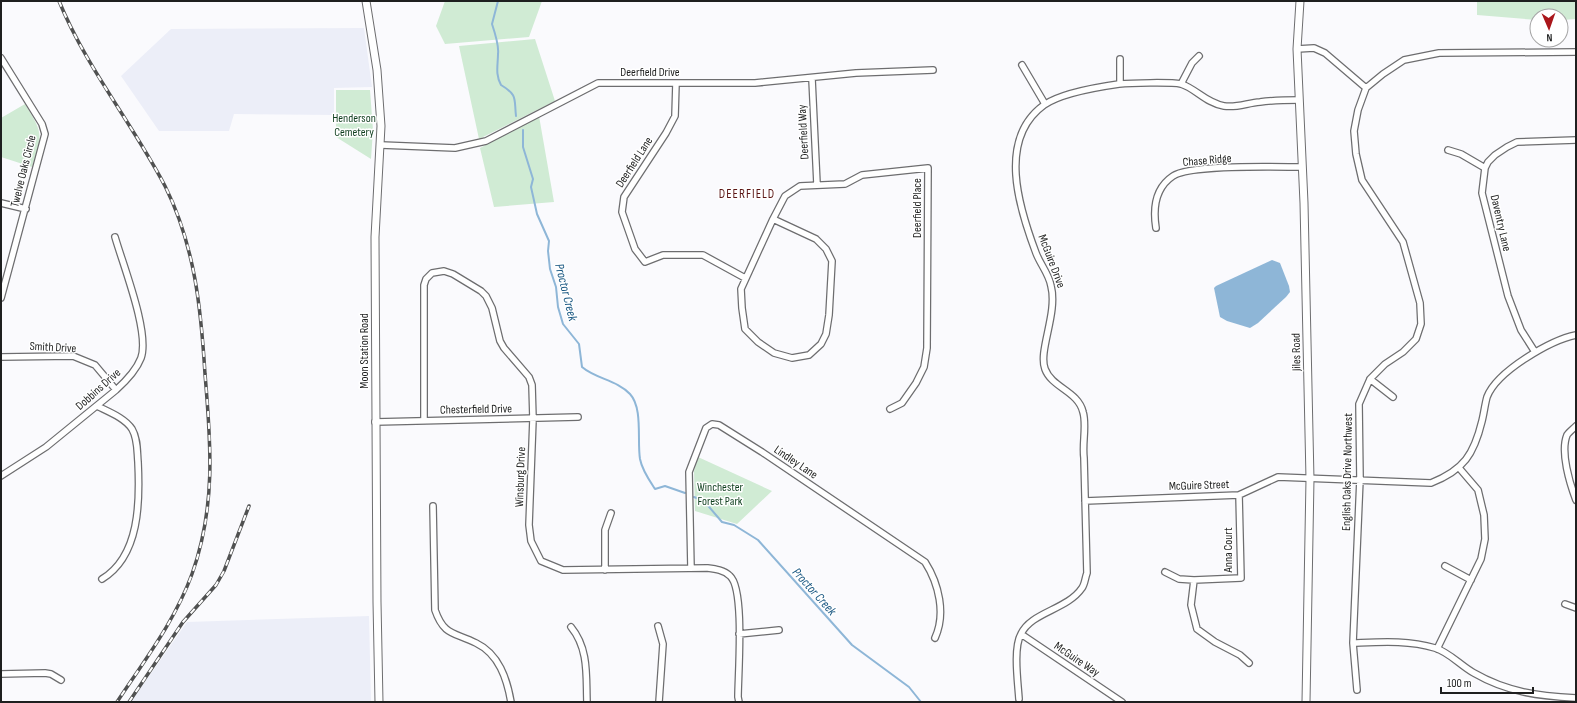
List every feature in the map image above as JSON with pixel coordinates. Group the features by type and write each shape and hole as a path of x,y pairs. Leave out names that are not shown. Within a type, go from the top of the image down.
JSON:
{"street":[{"name":"Moon Station Road","path":"366,1 378,81 381,145 375,237 375,422 380,702"},
{"name":"Jiles Road","path":"1300,1 1298,50 1299,100 1310,479 1306,702"},
{"path":"1298,50 1314,48 1325,53 1366,88 1404,60 1439,53 1576,52"},
{"path":"1199,56 1192,63 1181,84 1208,101 1223,106 1236,107 1258,102 1299,100"},
{"name":"Twelve Oaks Circle","path":"1,58 42,124 45,134 1,298"},
{"path":"1120,59 1120,84"},
{"path":"1022,65 1045,104"},
{"name":"Deerfield Drive","path":"381,145 462,147 491,140 598,83 755,83 856,73 933,70"},
{"name":"Deerfield Way","path":"812,78 817,184"},
{"name":"Deerfield Lane","path":"676,83 675,116 666,133 624,197 622,212 635,249 645,262 663,255 703,255 745,278"},
{"name":"McGuire Drive","path":"1021,634 1035,619 1070,600 1082,587 1087,573 1082,443 1083,412 1074,397 1054,383 1045,369 1045,350 1054,299 1051,283 1036,255 1021,207 1015,163 1019,137 1028,119 1045,104 1083,89 1120,84 1181,84"},
{"name":"English Oaks Drive Northwest","path":"1357,690 1353,643 1360,479 1359,404 1370,379 1385,364 1404,352 1416,339 1421,324 1420,304 1403,242 1362,180 1356,154 1354,131 1358,110 1366,88"},
{"path":"1448,150 1461,154 1485,168 1488,162 1506,147 1517,142 1576,140"},
{"name":"Chase Ridge","path":"1156,228 1154,213 1161,189 1173,176 1180,172 1198,169 1302,167"},
{"name":"Deerfield Place","path":"773,219 816,239 826,249 832,261 829,315 826,334 821,344 809,355 792,358 774,353 758,342 745,329 741,289 745,278 773,219 785,196 793,189 800,186 817,184 845,184 862,175 928,168 927,348 924,367 902,403 890,409"},
{"name":"Daventry Lane","path":"1485,168 1482,193 1508,296 1521,330 1535,352"},
{"path":"1,203 26,209"},
{"name":"Dobbins Drive","path":"1,476 46,447 116,390 127,379 141,358 143,338 140,323 115,237"},
{"name":"Winsburg Drive","path":"424,421 424,285 428,277 438,271 453,274 486,296 492,308 500,341 504,348 530,377 532,385 533,419 530,525 531,541 541,561 563,570 707,568 720,570 731,576 737,588 739,606 739,702"},
{"path":"1437,649 1481,559 1484,539 1484,515 1478,490 1460,469 1479,437 1488,396 1507,373 1535,352 1562,338 1576,335"},
{"name":"Smith Drive","path":"1,357 73,356 95,365 116,390"},
{"path":"1370,379 1393,397"},
{"path":"97,406 118,417 132,429 136,437 139,488 136,524 130,542 117,568 102,578"},
{"name":"Chesterfield Drive","path":"375,422 578,417"},
{"name":"Lindley Lane","path":"691,568 689,472 706,428 712,424 719,425 762,452 925,562 937,588 940,627 935,638"},
{"path":"1576,426 1568,434 1564,447 1569,481 1576,500"},
{"name":"McGuire Street","path":"1085,501 1239,495 1278,477 1310,479 1360,479 1431,483 1460,469"},
{"name":"Anna Court","path":"1165,572 1179,579 1194,580 1241,578 1239,495"},
{"path":"433,506 435,610 440,623 452,634 477,643 492,654 507,682 510,702"},
{"path":"605,570 605,530 611,513"},
{"path":"1445,566 1471,580"},
{"path":"1194,580 1191,605 1197,629 1215,642 1240,655 1248,663"},
{"path":"1564,604 1576,608"},
{"path":"658,626 664,644 658,702"},
{"path":"571,627 582,645 585,657 587,702"},
{"path":"739,634 780,630"},
{"path":"1019,699 1018,645 1021,634"},
{"name":"McGuire Way","path":"1021,634 1122,702"},
{"path":"1353,643 1413,642 1437,649 1474,673 1503,687 1531,695 1576,698"},
{"path":"1,674 45,673 51,674 61,680"}],"shaded area":[{"path":"364,28 372,87 334,88 334,115 234,114 229,131 159,131 121,76 171,29"},
{"path":"369,616 371,702 131,702 187,622"}],"green space":[{"path":"445,1 542,1 529,37 445,44 436,26"},
{"path":"1477,1 1576,1 1576,19 1569,19 1569,8 1529,8 1529,19 1477,15"},
{"path":"535,39 555,101 479,139 459,46"},
{"name":"Henderson Cemetery","path":"336,90 370,90 373,130 371,159 336,137"},
{"path":"25,104 38,128 39,134 38,148 32,167 1,157 1,118"},
{"path":"539,116 554,202 494,207 480,148"},
{"name":"Winchester Forest Park","path":"698,457 772,491 737,524 695,511 694,471"}],"water":[{"path":"1272,260 1280,263 1289,286 1290,292 1286,297 1258,323 1250,328 1227,321 1220,317 1214,288"}],"waterway":[{"name":"Proctor Creek","path":"498,1 492,24 498,47 498,77 501,85 513,95 516,116"},
{"name":"Proctor Creek","path":"523,130 523,147 533,179 531,187 537,214 549,241 548,251 550,269 556,287 558,307 563,324 579,344 582,367 625,389 634,400 637,407 639,425 640,459 644,471 655,489 665,486 685,493"},
{"name":"Proctor Creek","path":"694,497 704,501 722,522 734,525 758,540 852,645 909,687 921,702"}],"railway":[{"path":"59,1 82,49 152,163 165,186 175,209 190,255 195,278 203,350 209,425 210,475 205,524 200,549 192,574 177,608 158,640 117,702"},
{"path":"129,702 183,622 216,585 224,571 249,506"}],"district":[{"name":"DEERFIELD","path":"747,193"}]}
